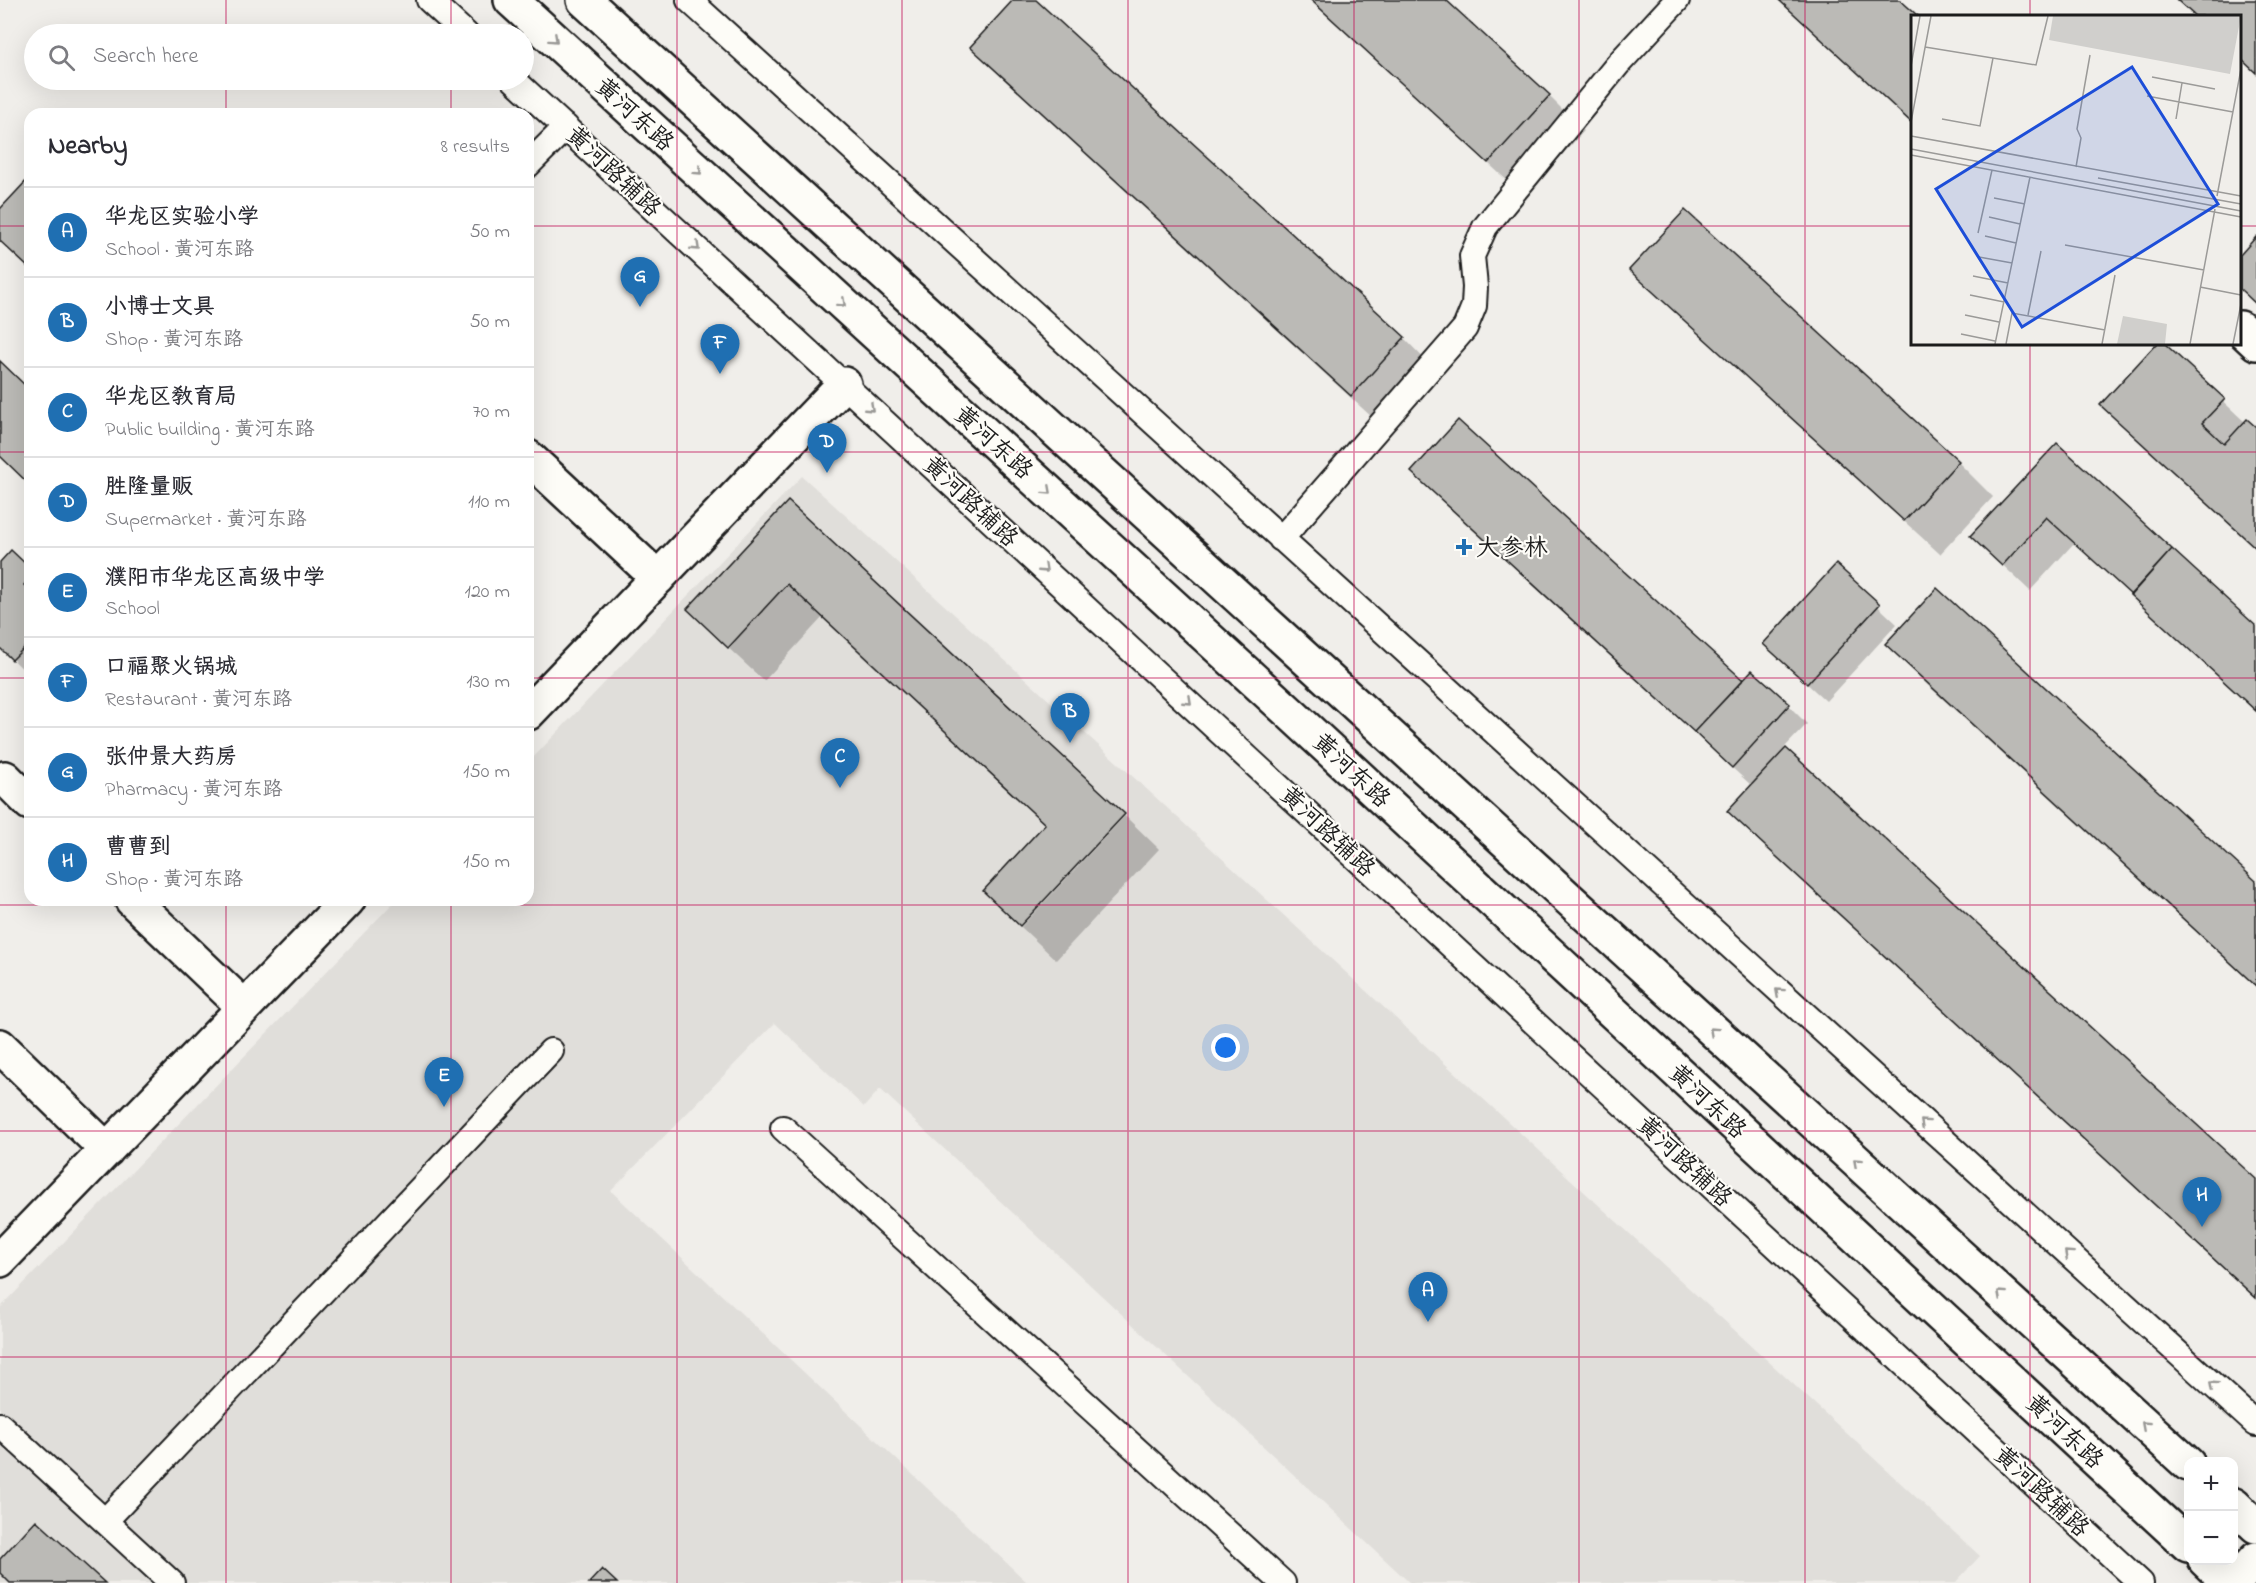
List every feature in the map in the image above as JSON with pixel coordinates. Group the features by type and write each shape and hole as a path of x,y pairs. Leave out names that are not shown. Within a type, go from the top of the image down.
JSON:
{"main road":[{"name":"黄河东路","path":"511,0 1282,705 2184,1541"},
{"name":"黄河东路","path":"584,0 2184,1460"},
{"path":"2241,329 2256,343"},
{"path":"534,707 844,384"},
{"path":"534,463 658,578"},
{"path":"5,778 24,797"},
{"path":"138,906 244,1007"},
{"path":"0,1260 342,906"},
{"path":"0,1046 106,1150"},
{"path":"2238,1509 2256,1526"},
{"path":"2234,1583 2256,1559"},
{"path":"2210,1565 2229,1583"}],"lane":[{"path":"429,0 455,24"},
{"path":"689,0 2256,1424"},
{"path":"1281,539 1465,328 1474,306 1472,256 1485,226 1619,63 1677,0"},
{"name":"黄河路辅路","path":"525,90 2141,1583"},
{"path":"534,159 566,127"},
{"path":"105,1521 551,1051"},
{"path":"783,1128 1283,1583"},
{"path":"0,1425 172,1583"}],"shaded area":[{"path":"802,476 1152,794 1980,1556 1955,1583 1410,1583 880,1089 864,1107 775,1023 611,1191 1028,1583 0,1583 0,1308 390,906 534,906 534,757"}],"building":[{"path":"1013,0 1036,0 1405,337 1351,396 970,47"},
{"path":"1311,0 1446,0 1550,95 1488,163"},
{"path":"1779,0 1900,0 1917,15 1911,15 1911,122"},
{"path":"2177,0 2256,0 2256,73 2241,59 2241,15 2194,15"},
{"path":"24,183 24,263 0,241 0,209"},
{"path":"1685,210 1959,461 1904,521 1629,270"},
{"path":"2256,237 2256,304 2241,290 2241,254"},
{"path":"2155,345 2166,345 2225,399 2202,423 2224,444 2247,419 2256,427 2256,548 2100,405"},
{"path":"0,361 24,384 24,479 0,456"},
{"path":"1458,420 1743,680 1694,732 1411,472"},
{"path":"2057,443 2172,549 2131,595 2046,517 2002,566 1970,536"},
{"path":"788,501 1125,814 1020,926 983,891 1045,824 787,584 728,648 687,609"},
{"path":"2172,549 2256,626 2256,711 2130,595"},
{"path":"11,550 24,562 24,648 12,660 0,648 0,562"},
{"path":"1836,564 1880,604 1807,684 1763,644"},
{"path":"1937,588 2256,881 2256,986 1885,644"},
{"path":"1752,670 1790,704 1732,768 1694,732"},
{"path":"1786,748 2256,1179 2256,1298 1727,811"},
{"path":"36,1520 105,1583 10,1583 0,1573 0,1559"},
{"path":"602,1569 617,1583 589,1583"}],"place":[{"name":"张仲景大药房","path":"640,307"},
{"name":"口福聚火锅城","path":"720,374"},
{"name":"胜隆量贩","path":"827,473"},
{"name":"大参林","path":"1464,547"},
{"name":"小博士文具","path":"1070,743"},
{"name":"华龙区教育局","path":"840,788"},
{"name":"濮阳市华龙区高级中学","path":"444,1107"},
{"name":"曹曹到","path":"2202,1227"},
{"name":"华龙区实验小学","path":"1428,1322"}]}
